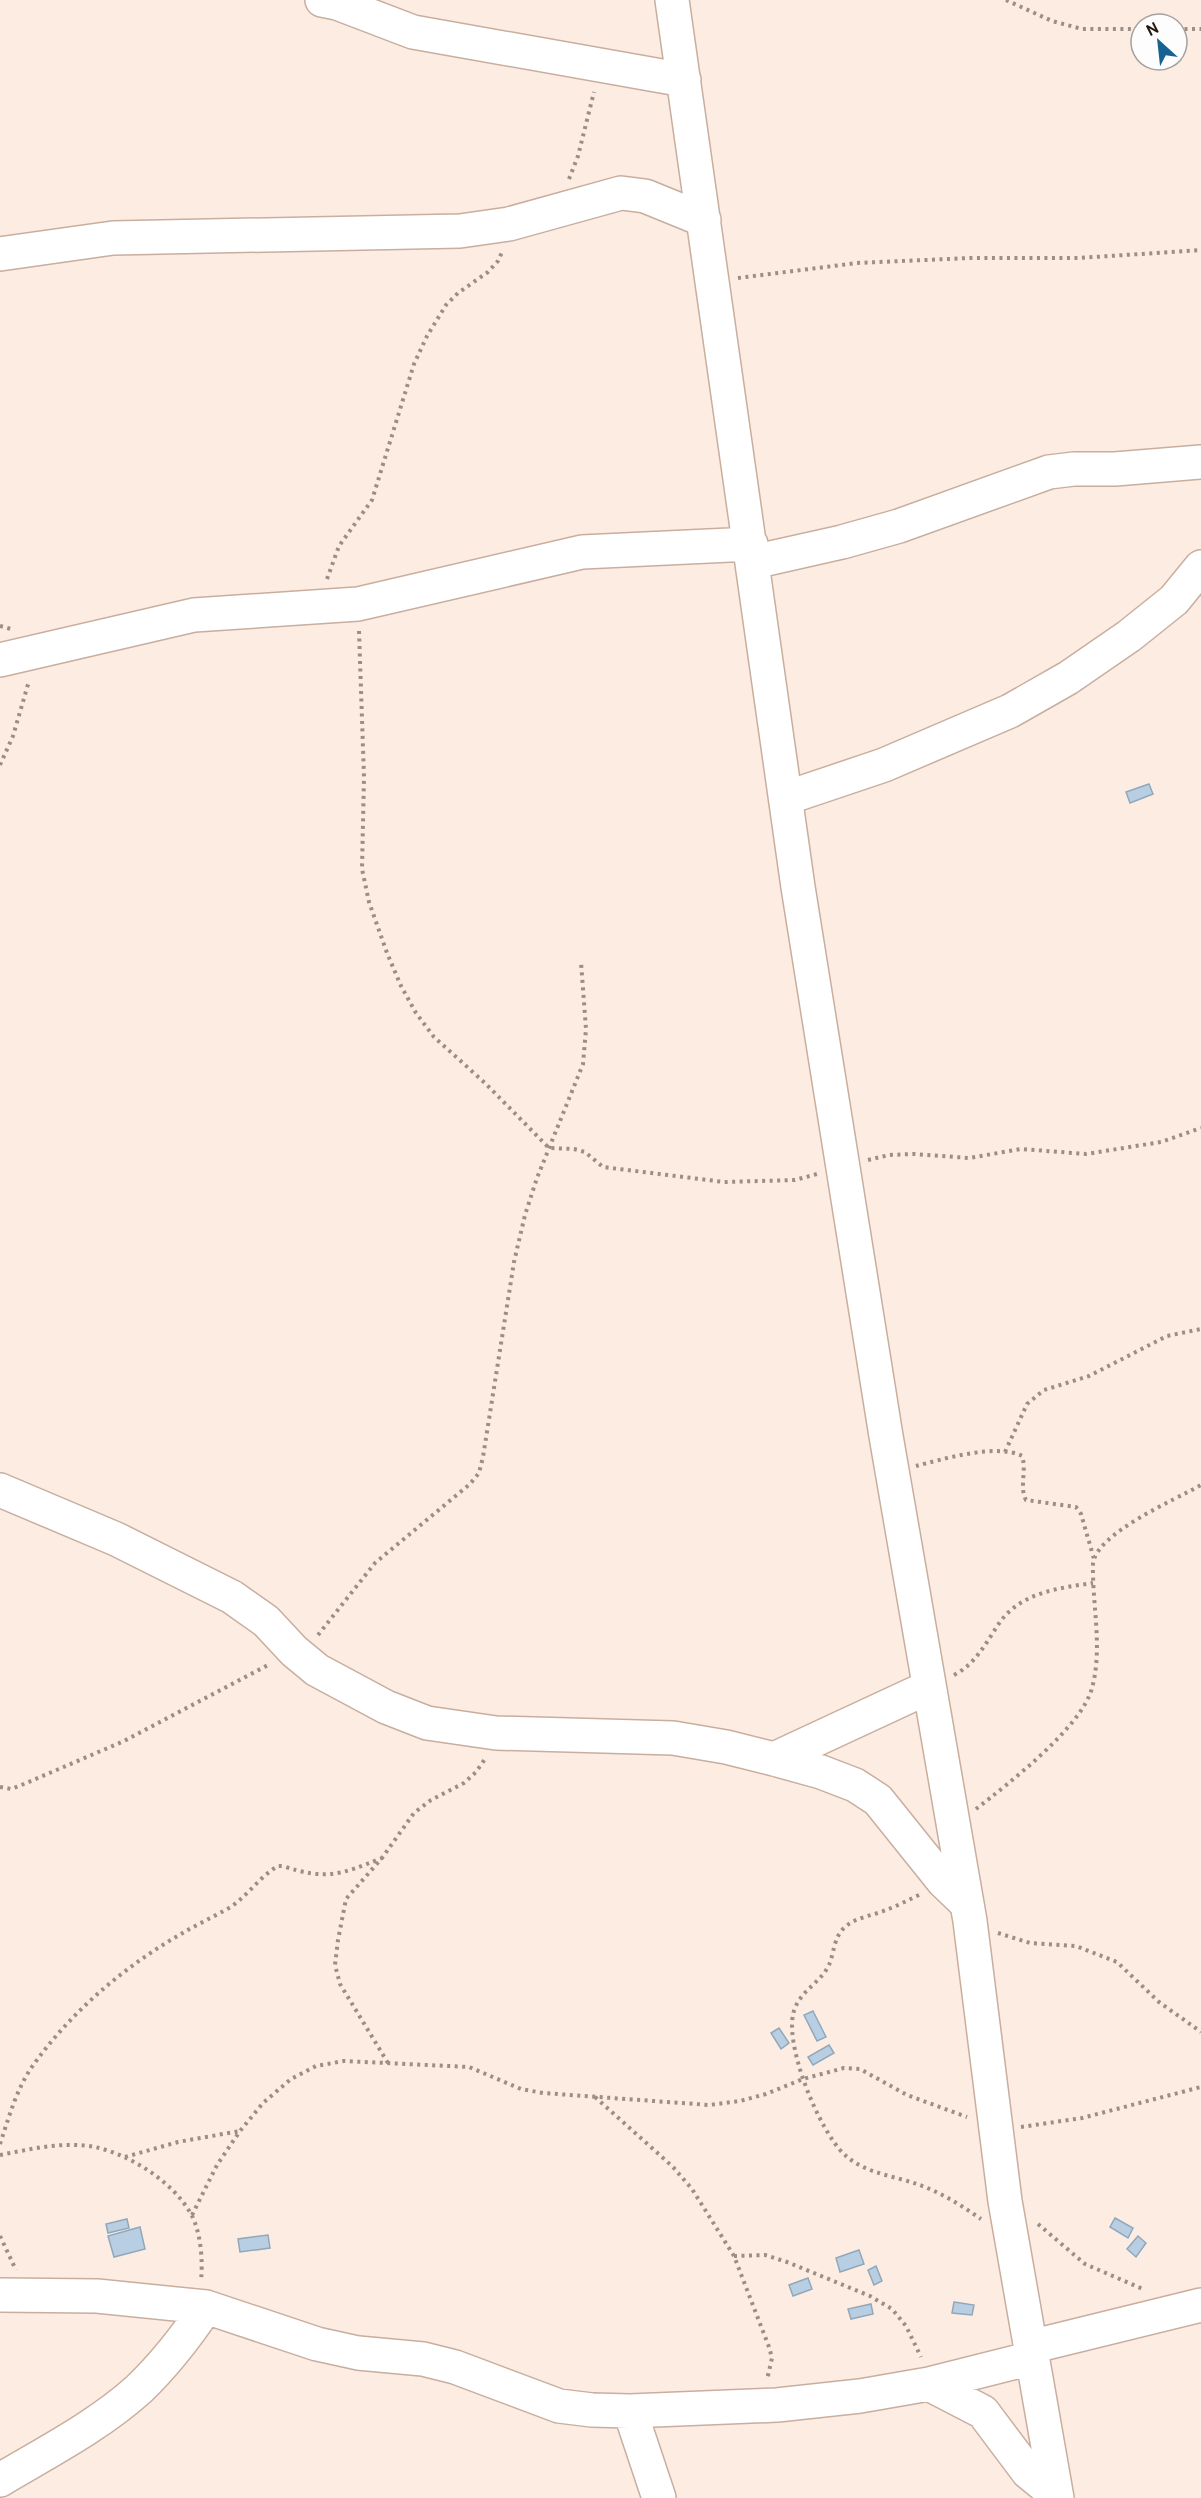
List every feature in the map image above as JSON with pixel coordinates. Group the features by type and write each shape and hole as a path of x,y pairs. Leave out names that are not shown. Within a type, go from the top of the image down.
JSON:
{"street":[{"path":"322,0 337,3 412,32 684,80"},
{"path":"672,0 798,887 892,1472 954,1826 968,1913 1005,2201 1057,2496"},
{"path":"0,254 113,238 449,232 509,224 559,208 621,193 645,196 704,219"},
{"path":"0,660 194,615 358,604 582,552 752,553 842,542 899,526 1049,472 1201,462"},
{"path":"786,798 884,765 1010,711 1068,678 1129,636 1174,600 1201,567"},
{"path":"0,1490 116,1539 232,1597 266,1621 294,1651 317,1670 386,1707 427,1723 496,1733 673,1738 726,1747 774,1759 821,1772 855,1785 878,1800 968,1913"},
{"path":"774,1759 928,1684"},
{"path":"0,2295 97,2296 202,2307 317,2344 358,2353 423,2359 455,2367 559,2406 630,2411 777,2405 860,2396 929,2384 1193,2306"},
{"path":"0,2480 75,2436 138,2389 180,2346 202,2307"},
{"path":"929,2384 983,2412 1028,2472 1057,2496"},
{"path":"630,2411 659,2498"}],"path":[{"path":"1006,0 1052,21 1082,28 1129,29"},
{"path":"559,208 578,156 601,66"},
{"path":"317,605 339,546 372,500 414,364 427,336 446,304 488,272 498,261 509,224"},
{"path":"713,281 857,263 970,258 1078,258 1201,250"},
{"path":"358,604 364,777 362,868 369,902 401,986 416,1013 434,1037 485,1083 549,1148 585,1152 603,1167 611,1169 724,1182 795,1180 844,1165 889,1155 914,1154 969,1158 1021,1149 1086,1154 1161,1142 1201,1128"},
{"path":"0,765 13,736 38,650"},
{"path":"0,1787 11,1789 124,1741 294,1651 319,1634 375,1563 470,1484 479,1473 489,1428 513,1263 528,1206 583,1064 586,1029 581,962"},
{"path":"1005,1452 1027,1404 1044,1390 1089,1376 1167,1336 1201,1329"},
{"path":"892,1472 975,1453 1005,1452 1022,1456 1024,1462 1023,1492 1026,1500 1076,1507 1080,1511 1094,1559 1096,1660 1092,1689 1075,1719 1047,1749 1009,1784 954,1826"},
{"path":"1094,1559 1105,1544 1134,1521 1201,1485"},
{"path":"928,1684 961,1671 973,1661 1002,1620 1025,1601 1039,1593 1093,1583"},
{"path":"389,2064 340,1984 336,1965 346,1899 382,1858 399,1832 422,1805 464,1783 476,1772 487,1755 496,1733"},
{"path":"0,2144 14,2103 33,2065 106,1986 143,1957 231,1906 278,1866 314,1875 332,1875 382,1858"},
{"path":"943,1881 886,1911 851,1922 842,1929 828,1968 803,1994 794,2009 792,2028 803,2079 820,2119 845,2156 858,2164 918,2184 958,2203 1011,2240"},
{"path":"968,1913 1006,1937 1030,1942 1076,1946 1117,1962 1159,2002 1201,2032"},
{"path":"192,2215 217,2165 240,2130 263,2103 291,2079 316,2066 344,2061 470,2067 521,2089 553,2094 709,2105 740,2101 766,2094 803,2079 844,2068 860,2069 907,2095 996,2129 1043,2125 1082,2118 1201,2087"},
{"path":"595,2096 673,2167 692,2189 734,2256 772,2358 767,2378 777,2405"},
{"path":"124,2157 178,2142 240,2130"},
{"path":"0,2155 69,2145 95,2147 124,2157 157,2177 180,2199 192,2215 200,2251 202,2307"},
{"path":"1005,2201 1097,2271 1193,2306"},
{"path":"734,2256 765,2255 787,2262 870,2296 892,2309 906,2326 919,2348 929,2384"}],"building":[{"path":"1149,784 1153,794 1130,803 1126,792"},
{"path":"813,2011 826,2037 817,2041 804,2015"},
{"path":"779,2028 789,2043 781,2049 771,2033"},
{"path":"829,2045 834,2053 813,2065 808,2057"},
{"path":"1115,2218 1133,2228 1128,2238 1110,2227"},
{"path":"127,2219 129,2228 108,2233 106,2224"},
{"path":"140,2227 145,2249 114,2257 108,2236"},
{"path":"268,2235 270,2248 240,2252 238,2239"},
{"path":"1138,2236 1146,2243 1136,2257 1127,2249"},
{"path":"859,2250 864,2264 840,2272 836,2258"},
{"path":"876,2266 882,2281 874,2285 868,2270"},
{"path":"808,2278 812,2289 793,2296 789,2285"},
{"path":"954,2302 974,2305 972,2315 952,2313"},
{"path":"871,2304 873,2314 851,2319 848,2309"}]}
